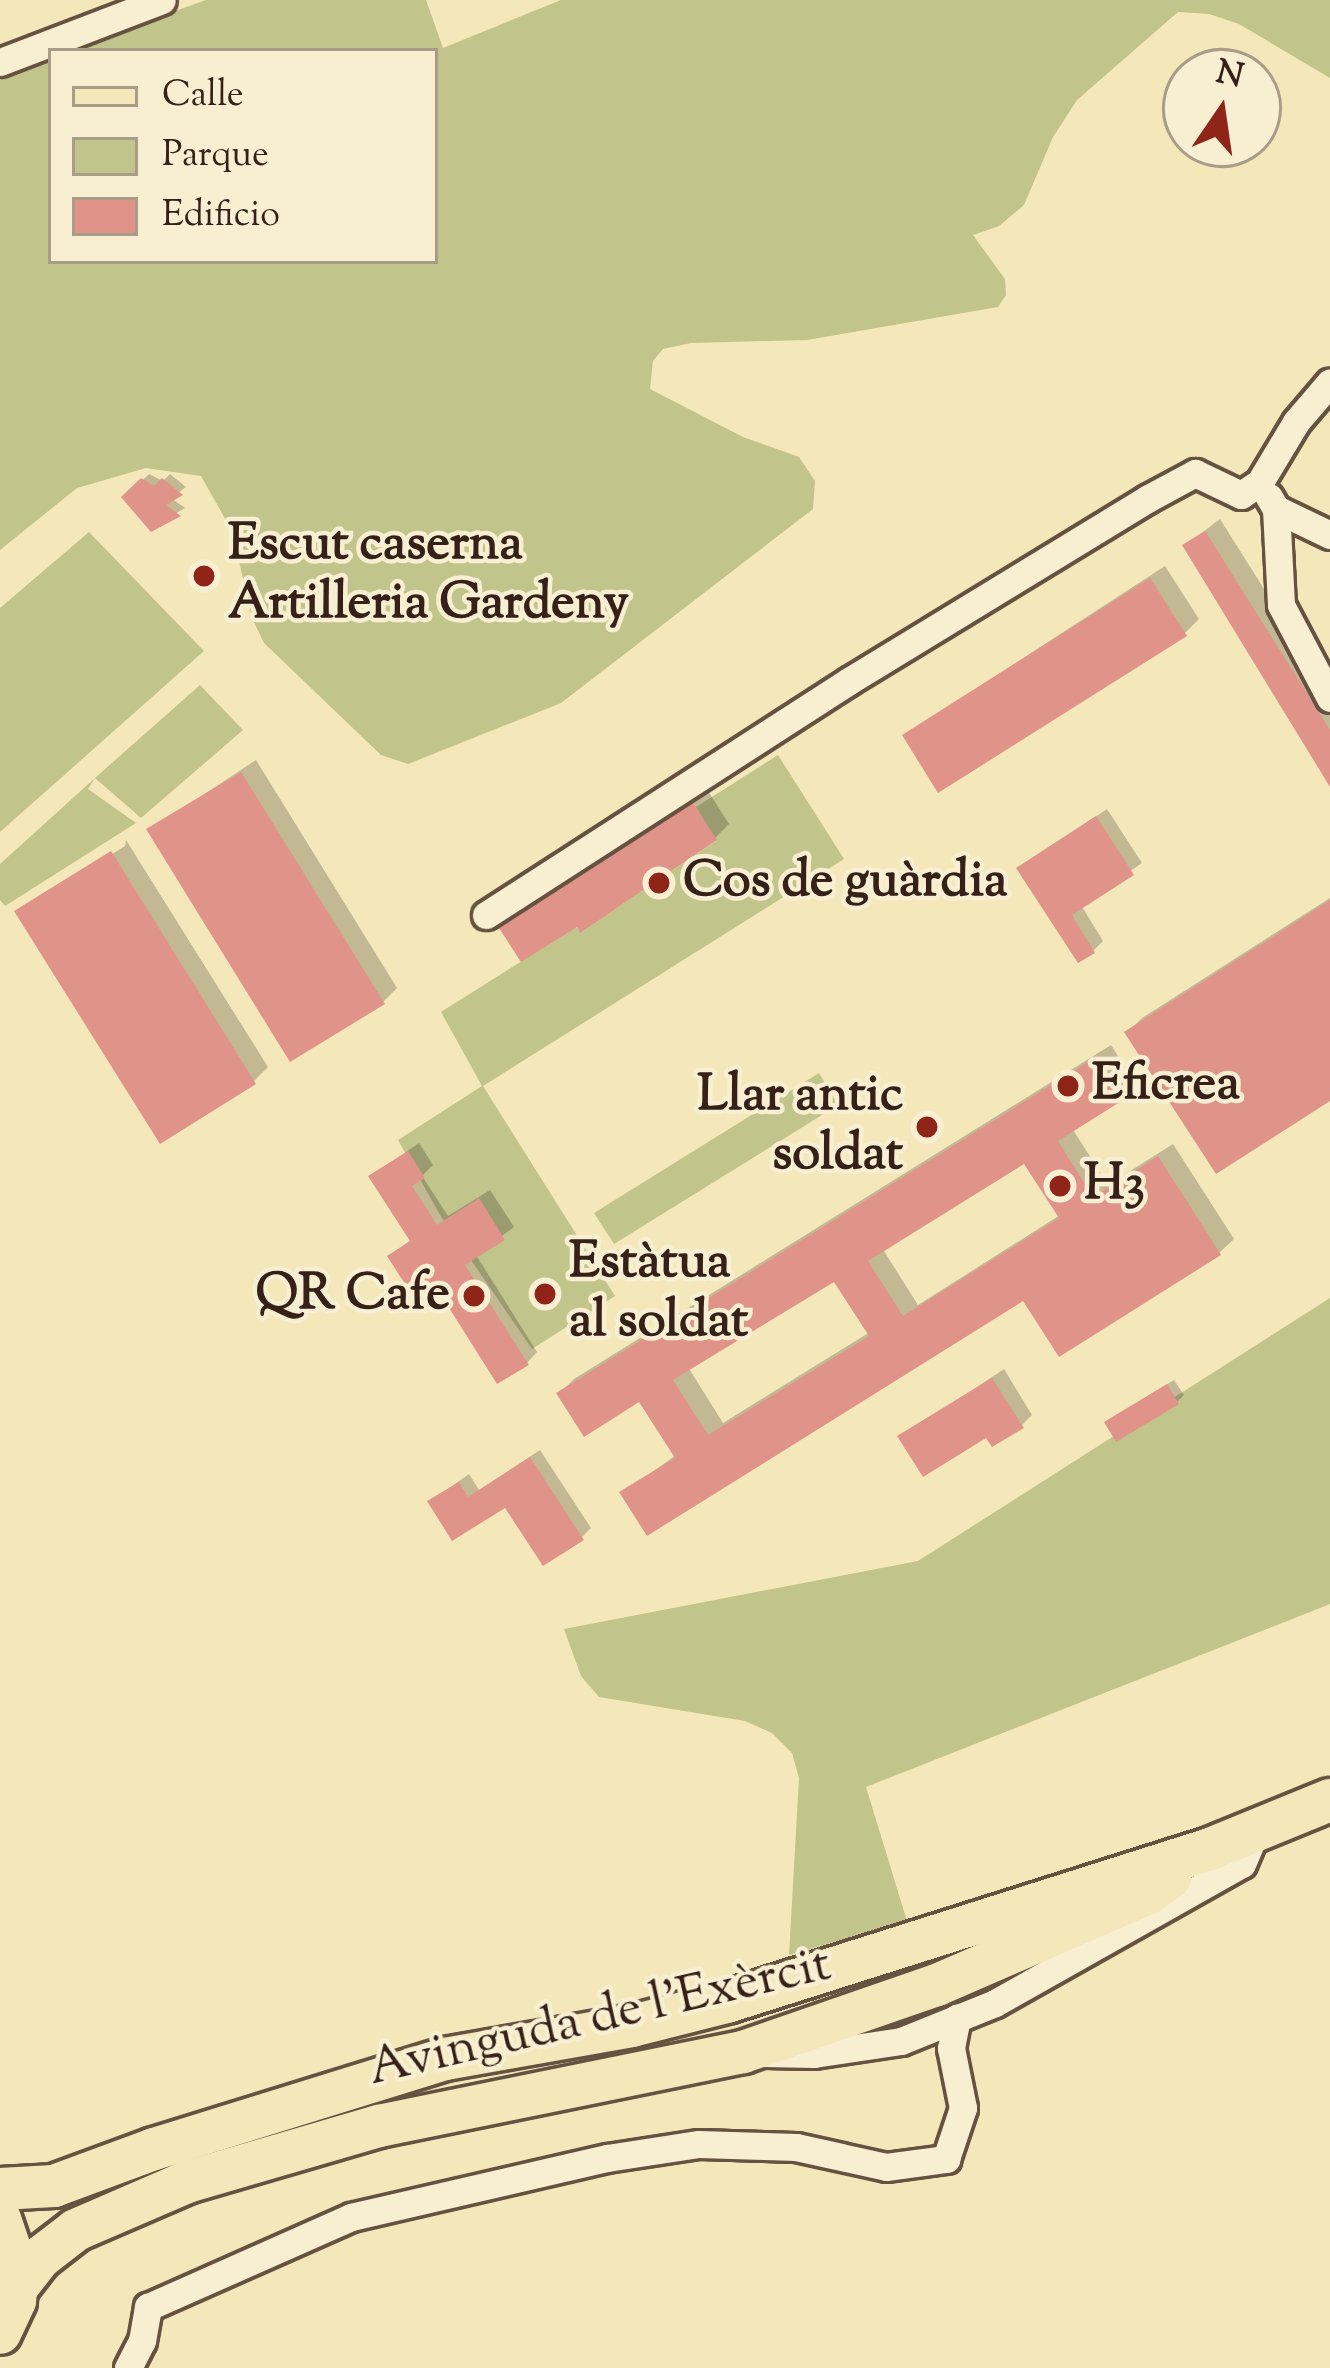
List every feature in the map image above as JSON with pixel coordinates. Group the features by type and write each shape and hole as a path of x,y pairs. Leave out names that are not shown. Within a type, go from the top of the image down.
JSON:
{"main road":[{"name":"Avinguda de l'Exèrcit","path":"0,2189 54,2186 208,2132 445,2060 632,2026 730,2001 1210,1849 1330,1800"},
{"name":"Avinguda de l'Exèrcit","path":"18,2286 40,2257 76,2230 207,2175 379,2126 743,2053 937,1985 1149,1893 1210,1849"},
{"path":"0,2219 13,2245 18,2286 0,2333"}],"street":[{"path":"0,62 162,0"},
{"path":"1251,488 1330,382"},
{"path":"486,915 849,681 1195,472 1251,488 1276,509 1330,535"},
{"path":"1276,509 1281,604 1330,698"},
{"path":"743,2053 814,2054 902,2041 995,2003 1242,1864 1257,1829"},
{"path":"128,2368 142,2341 148,2307 351,2217 607,2158 699,2144 796,2146 886,2167 920,2166 946,2158 963,2108 951,2048 957,2018"},
{"path":"902,2041 930,2054 955,2085"}],"green space":[{"path":"206,0 426,0 443,48 561,0 1330,0 1330,78 1239,24 1209,14 1178,12 1077,100 1053,137 1024,205 999,226 973,235 1005,279 1006,295 998,307 807,340 691,343 663,349 653,361 650,389 743,437 799,457 815,481 813,509 561,703 408,764 381,755 264,643 252,618 232,531 201,476 146,468 77,488 0,550 0,73 48,56 48,264 438,264 438,48 71,48"},
{"path":"89,532 204,651 0,832 0,608"},
{"path":"200,685 243,730 141,818 95,778"},
{"path":"778,755 844,859 483,1086 615,1296 532,1349 440,1215 398,1140 482,1086 441,1012 576,927 581,932 716,841 696,807"},
{"path":"95,778 88,789 136,823 5,906 0,900 0,864"},
{"path":"819,1073 838,1105 614,1244 594,1213"},
{"path":"1330,1298 1330,1604 866,1787 907,1921 789,1955 799,1778 792,1753 772,1733 745,1721 599,1697 581,1676 564,1629 918,1561"}],"building":[{"path":"141,478 154,486 162,478 183,495 166,505 181,516 151,532 121,497"},
{"path":"1205,531 1330,730 1330,787 1182,545"},
{"path":"1150,578 1187,636 938,793 902,735"},
{"path":"241,772 385,1004 290,1062 146,829"},
{"path":"693,803 717,840 580,933 577,927 521,962 499,928"},
{"path":"1096,816 1134,875 1072,915 1095,953 1078,963 1016,868"},
{"path":"111,851 256,1084 160,1144 14,911"},
{"path":"1330,900 1330,1101 1216,1174 1124,1032"},
{"path":"1096,1057 1123,1100 1058,1141 1093,1197 1158,1156 1221,1255 1059,1357 1023,1301 647,1536 619,1492 675,1458 639,1402 584,1437 556,1393","holes":["1024,1164 1059,1218 903,1316 868,1261","834,1282 869,1336 708,1435 673,1380"]},
{"path":"408,1151 425,1178 412,1186 437,1225 479,1198 505,1240 465,1265 529,1365 497,1384 434,1284 414,1298 387,1256 410,1241 368,1176"},
{"path":"992,1378 1024,1428 992,1447 986,1438 923,1477 897,1436"},
{"path":"1167,1384 1179,1404 1116,1442 1104,1422"},
{"path":"530,1457 584,1540 543,1566 505,1508 452,1541 427,1501 459,1482 468,1497"}],"place":[{"name":"Escut caserna Artilleria Gardeny","path":"204,576"},
{"name":"Cos de guàrdia","path":"659,883"},
{"name":"Eficrea","path":"1068,1086"},
{"name":"Llar antic soldat","path":"927,1127"},
{"name":"H3","path":"1060,1186"},
{"name":"Estàtua al soldat","path":"545,1294"},
{"name":"QR Cafe","path":"474,1296"}]}
